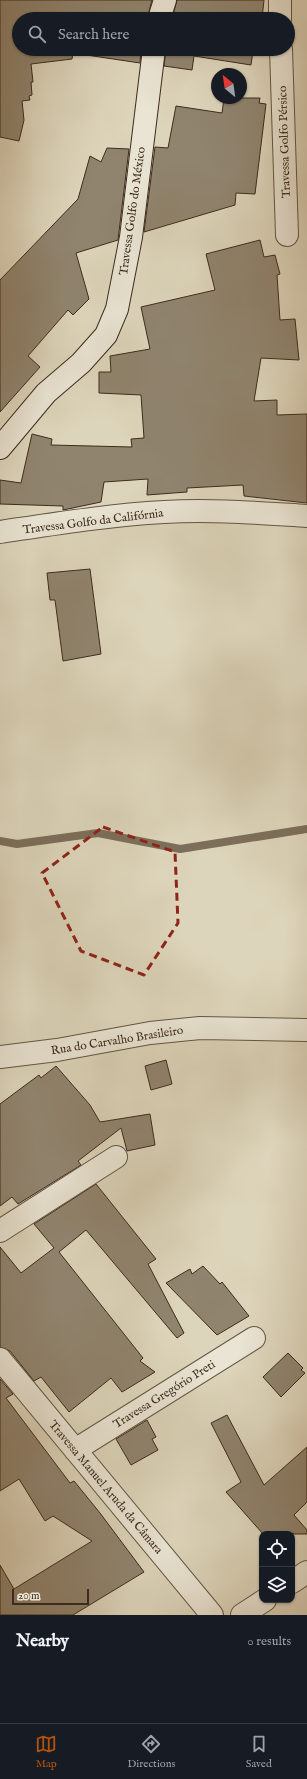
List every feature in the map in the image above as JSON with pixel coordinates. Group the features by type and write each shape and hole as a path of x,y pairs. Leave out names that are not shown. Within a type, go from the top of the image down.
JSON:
{"street":[{"path":"161,12 165,0"},
{"path":"280,0 280,12"},
{"name":"Travessa Golfo do México","path":"0,448 46,393 82,363 106,335 117,309 131,237 153,56"},
{"name":"Travessa Golfo Pérsico","path":"281,56 287,235"},
{"name":"Travessa Golfo da Califórnia","path":"0,532 108,517 164,512 217,511 307,516"},
{"name":"Rua do Carvalho Brasileiro","path":"0,1057 56,1050 150,1033 200,1028 307,1030"},
{"path":"0,1231 116,1157"},
{"name":"Travessa Gregório Preti","path":"75,1450 254,1338"},
{"name":"Travessa Manuel Aruda da Câmara","path":"0,1359 212,1615"},
{"path":"295,1580 307,1572"},
{"path":"242,1615 260,1603"}],"highlighted area":[{"path":"103,827 175,852 178,923 144,975 81,951 42,873"}],"building":[{"path":"0,0 152,0 149,12 12,12 12,56 72,56 72,59 31,64 33,82 31,82 32,95 29,96 30,100 22,101 24,120 19,141 0,137"},
{"path":"177,0 264,0 263,12 174,12"},
{"path":"93,56 140,56 140,63"},
{"path":"165,56 194,56 192,70 164,66"},
{"path":"194,56 252,56 251,65"},
{"path":"247,98 260,98 259,103 266,104 255,194 236,193 235,205 144,232 155,147 168,148 176,106 222,113 223,104 247,104"},
{"path":"107,148 129,149 118,240 76,253 89,299 73,315 68,310 28,356 40,367 0,412 0,280 78,199 90,156 101,162"},
{"path":"260,240 264,257 275,255 280,274 277,275 280,320 295,319 299,360 261,358 254,401 277,400 277,415 307,414 307,503 244,496 243,485 187,488 187,492 147,495 148,479 104,482 101,502 63,510 63,506 0,504 0,480 21,483 32,434 52,439 51,445 132,447 131,439 144,438 141,395 99,393 99,372 111,372 110,356 150,349 141,307 215,290 206,254"},
{"path":"90,569 101,654 63,661 55,600 50,600 47,573"},
{"path":"166,1060 172,1084 151,1090 145,1066"},
{"path":"56,1066 90,1105 100,1122 150,1114 155,1145 127,1151 121,1128 78,1161 81,1165 18,1204 12,1197 0,1206 0,1104 39,1075 41,1078"},
{"path":"96,1184 156,1259 148,1264 184,1333 177,1338 86,1230 59,1252 143,1358 140,1361 155,1372 122,1392 111,1378 69,1412 41,1377 34,1381 10,1351 0,1347 0,1247 21,1273 54,1248 34,1224"},
{"path":"203,1266 220,1284 222,1282 249,1316 217,1335 166,1283 190,1269 192,1274"},
{"path":"288,1353 303,1368 301,1370 305,1373 281,1397 263,1377"},
{"path":"0,1379 13,1394 6,1398 70,1483 74,1481 144,1572 73,1615 0,1615 0,1565 14,1589 92,1541 53,1516 45,1521 19,1479 0,1491"},
{"path":"227,1415 264,1485 307,1447 307,1502 294,1515 307,1530 307,1534 295,1534 295,1531 260,1531 226,1492 241,1482 211,1423"},
{"path":"147,1420 156,1437 152,1439 158,1450 131,1465 116,1439"}],"waterway":[{"path":"0,841 17,844 98,833 180,849 307,829"}]}
